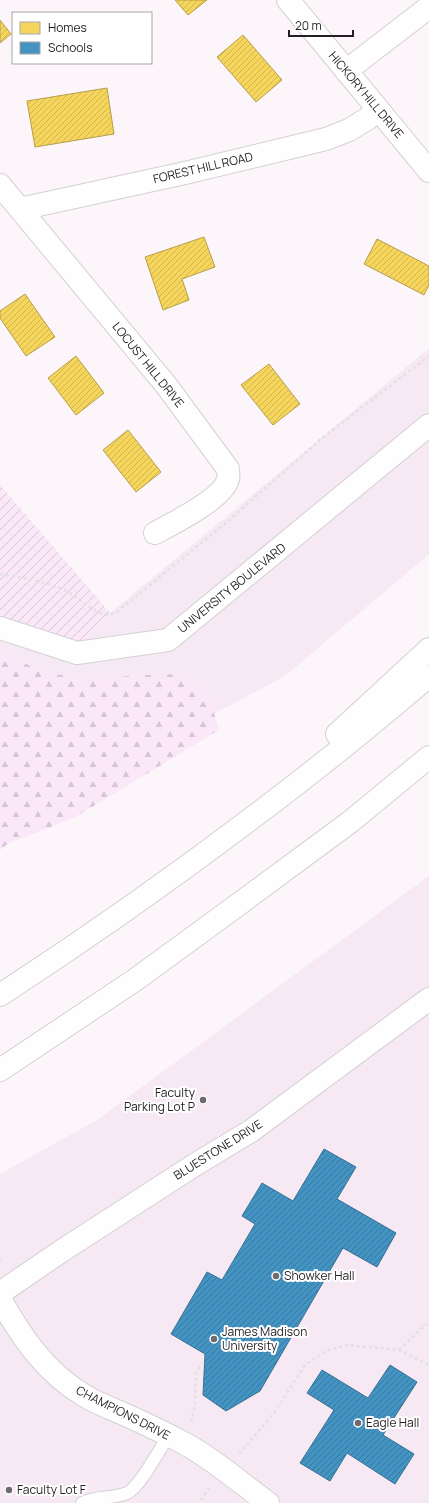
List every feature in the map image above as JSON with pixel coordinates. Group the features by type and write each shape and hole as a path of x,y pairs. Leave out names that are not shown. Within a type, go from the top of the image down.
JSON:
{"main road":[{"name":"HICKORY HILL DRIVE","path":"288,0 429,171"},
{"path":"346,71 429,7"},
{"name":"FOREST HILL ROAD","path":"20,209 185,173 326,139 349,130 367,119 378,109"},
{"name":"LOCUST HILL DRIVE","path":"0,185 166,386 228,470 228,480 208,502 155,533"},
{"name":"UNIVERSITY BOULEVARD","path":"0,628 77,654 168,640 429,425"},
{"path":"199,858 429,650"},
{"path":"0,995 98,930 199,858 322,764 429,676"},
{"path":"0,1070 135,980 350,822 429,757"},
{"name":"BLUESTONE DRIVE","path":"0,1293 60,1252 196,1164 251,1131 429,999"},
{"name":"CHAMPIONS DRIVE","path":"0,1299 12,1322 29,1346 54,1373 64,1381 97,1402 168,1436 205,1456 268,1503"}],"lane":[{"path":"82,1503 128,1493 138,1485 168,1436"}],"path":[{"path":"399,1350 429,1323"},
{"path":"238,1456 274,1413 304,1366 328,1350 348,1345 399,1350 429,1365"},
{"path":"190,1424 194,1405 196,1373 202,1363"},
{"path":"201,1500 211,1484"}],"shaded area":[{"path":"429,348 429,554 285,676 0,828 0,485 110,613"},
{"name":"James Madison University","path":"429,876 429,1503 0,1503 0,1174 97,1120"}],"green space":[{"path":"0,485 110,613 77,653 0,628"},
{"path":"0,652 35,668 80,680 141,675 186,674 208,693 219,730 72,819 9,843 0,850"}],"building: Homes":[{"path":"175,0 207,0 188,15"},
{"path":"0,20 11,34 0,43"},
{"path":"243,35 282,80 256,102 217,57"},
{"path":"107,88 114,134 35,147 27,101"},
{"path":"204,237 215,267 182,279 189,300 163,310 145,257"},
{"path":"377,239 429,266 429,285 424,295 364,264"},
{"path":"25,294 55,337 26,356 0,318 0,311"},
{"path":"76,356 104,393 76,415 48,378"},
{"path":"269,364 300,404 273,425 241,385"},
{"path":"128,430 161,472 136,492 103,450"}],"building: Schools":[{"name":"Showker Hall","path":"324,1149 356,1167 337,1199 396,1233 377,1267 343,1248 260,1391 226,1411 203,1395 205,1354 171,1334 207,1272 222,1280 255,1224 242,1216 262,1183 293,1201"},
{"name":"Eagle Hall","path":"390,1365 417,1382 383,1435 414,1454 395,1484 347,1453 330,1481 300,1463 334,1410 307,1393 322,1370 368,1398"}],"place":[{"name":"Faculty Parking Lot P","path":"203,1100"},
{"name":"Showker Hall","path":"276,1276"},
{"name":"James Madison University","path":"214,1339"},
{"name":"Eagle Hall","path":"358,1423"},
{"name":"Faculty Lot F","path":"9,1490"}]}
